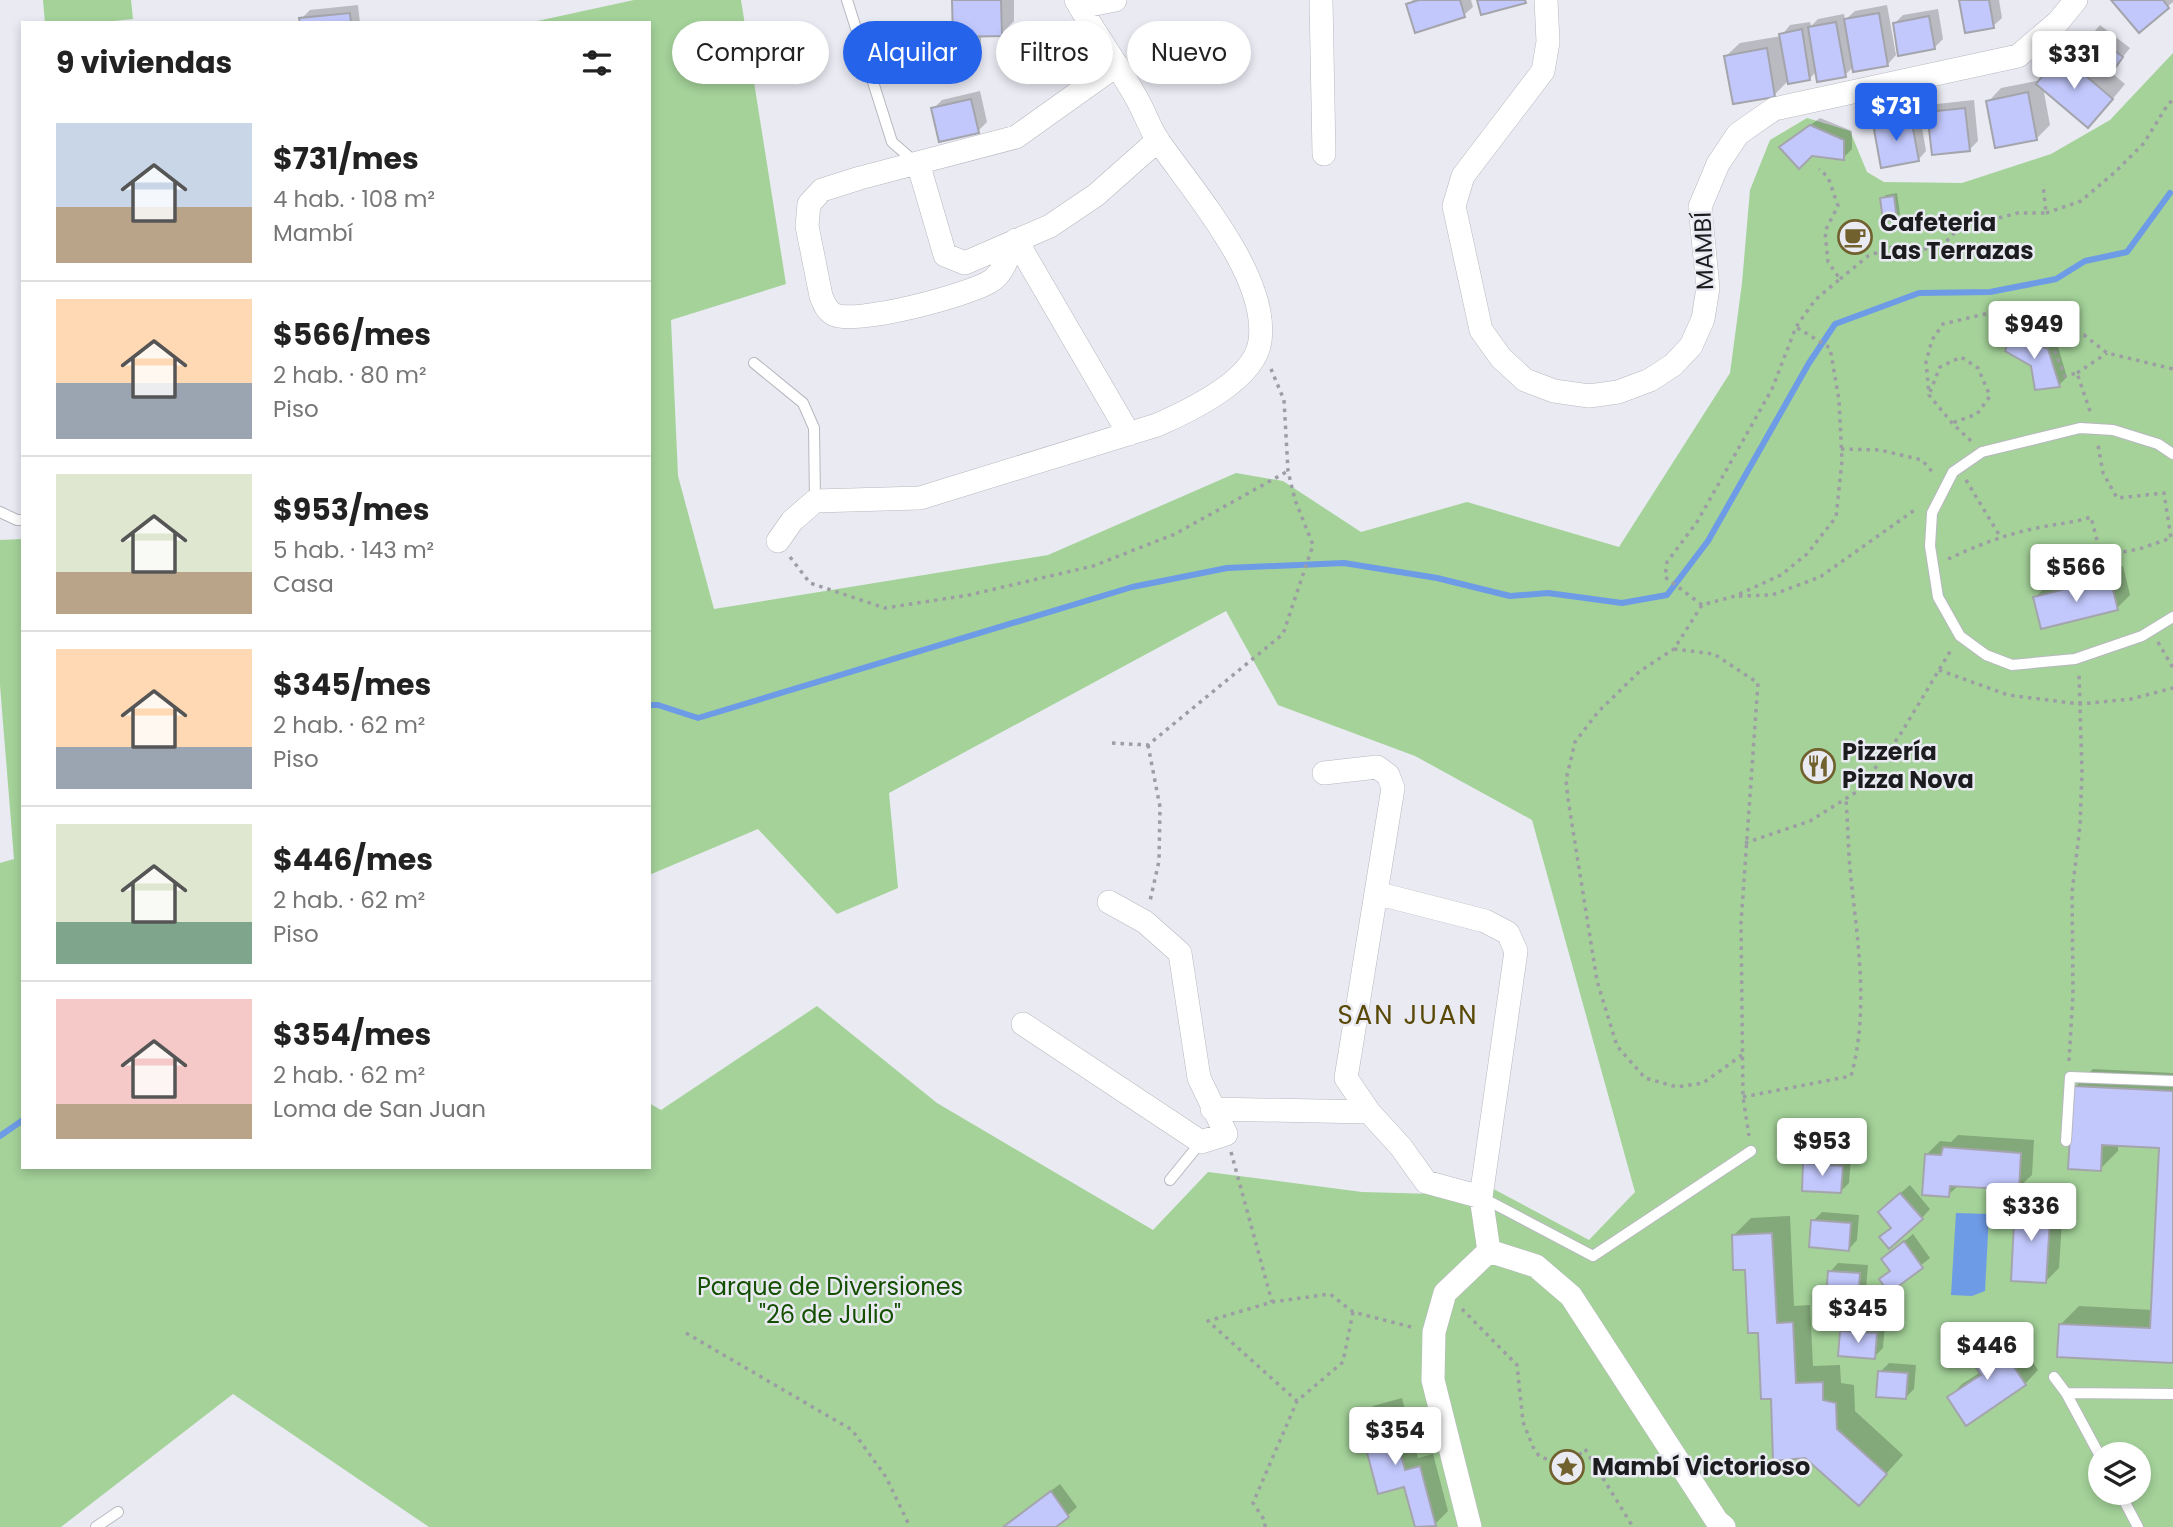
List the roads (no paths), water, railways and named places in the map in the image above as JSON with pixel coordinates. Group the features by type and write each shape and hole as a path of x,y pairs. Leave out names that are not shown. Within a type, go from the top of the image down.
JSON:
{"street":[{"path":"778,541 792,521 815,501 920,498 1157,425 1215,395 1243,373 1260,343 1260,310 1247,273 1215,221 1158,140 1117,65 1078,4 1115,0"},
{"path":"1321,0 1324,154"},
{"name":"MAMBÍ","path":"1546,0 1548,42 1543,71 1463,176 1454,206 1481,330 1501,358 1525,380 1554,391 1589,396 1618,392 1650,380 1673,365 1690,346 1703,319 1708,288 1700,207 1718,164 1738,135 1774,109 2018,55 2058,11 2076,0"},
{"path":"1016,240 998,275 975,289 889,312 854,317 831,313 821,296 808,233 809,204 822,190 1016,136 1117,65"},
{"path":"918,163 945,255 965,263 1049,226 1096,195 1158,140"},
{"path":"1016,240 1129,434"},
{"path":"1324,774 1377,767 1388,775 1394,788 1346,1078 1369,1112 1401,1147 1426,1182 1481,1197"},
{"path":"1376,893 1485,920 1508,933 1516,951 1481,1197 1489,1251"},
{"path":"1023,1024 1201,1142 1226,1134 1199,1078 1180,953 1145,922 1109,902"},
{"path":"1212,1109 1369,1112"},
{"path":"1470,1527 1433,1380 1434,1332 1445,1293 1489,1251"},
{"path":"1489,1251 1535,1266 1571,1296 1717,1521 1724,1527"}],"lane":[{"path":"847,0 892,142 918,163"},
{"path":"754,363 803,403 814,428 815,501"},
{"path":"2173,454 2158,444 2113,430 2080,428 1982,452 1953,472 1932,513 1930,546 1938,597 1960,636 1986,655 2012,665 2075,659 2142,636 2173,617"},
{"path":"0,512 21,520"},
{"path":"2066,1141 2070,1077 2173,1081"},
{"path":"1170,1180 1201,1142"},
{"path":"1481,1197 1593,1256 1751,1151"},
{"path":"2054,1377 2066,1393 2092,1442"},
{"path":"2066,1393 2173,1394"},
{"path":"2126,1505 2138,1527"},
{"path":"96,1527 118,1512"}],"water":[{"path":"1956,1213 1989,1214 1985,1291 1972,1296 1951,1295"}],"waterway":[{"path":"651,705 698,718 1132,587 1227,568 1344,563 1437,578 1510,596 1548,593 1622,603 1667,595 1708,541 1809,363 1835,324 1919,293 1990,292 2056,279 2085,261 2127,252 2170,193"},
{"path":"0,1136 21,1121"}],"place":[{"name":"Cafeteria Las Terrazas","path":"1855,237"},
{"name":"Pizzería Pizza Nova","path":"1818,766"},
{"name":"Mambí Victorioso","path":"1567,1467"}],"district":[{"name":"SAN JUAN","path":"1408,1015"}],"park label":[{"name":"Parque de Diversiones \"26 de Julio\"","path":"830,1301"}]}
